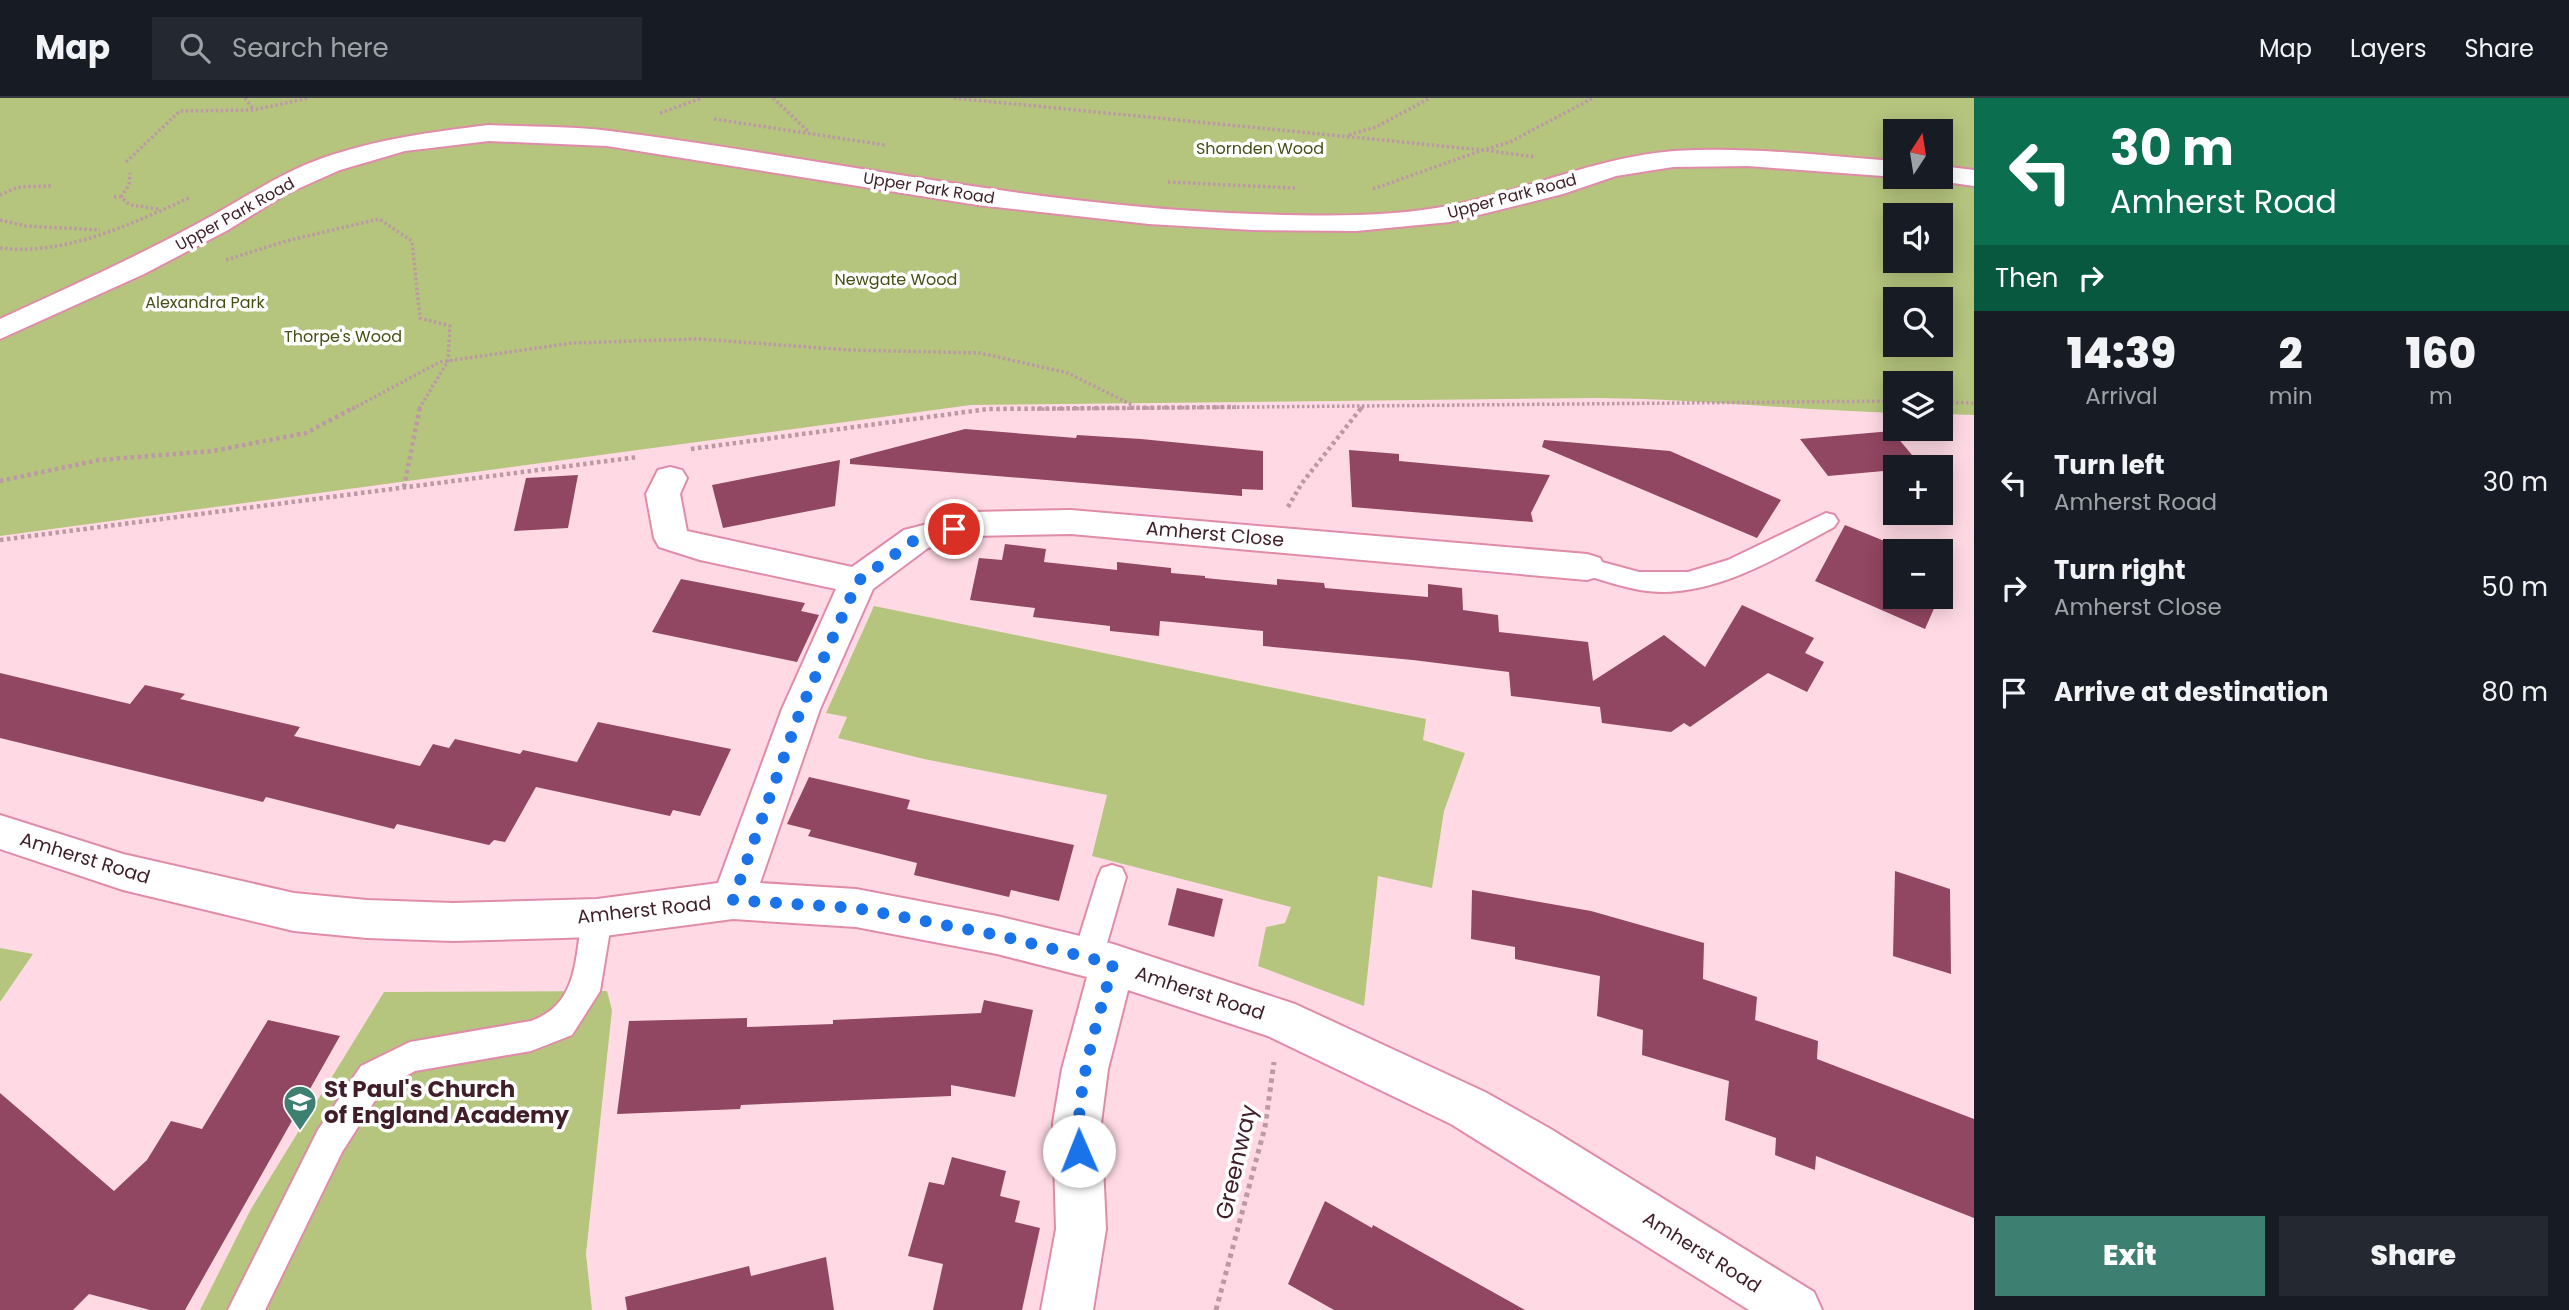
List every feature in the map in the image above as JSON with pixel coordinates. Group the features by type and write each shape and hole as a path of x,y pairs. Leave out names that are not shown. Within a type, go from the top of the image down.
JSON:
{"street":[{"name":"Upper Park Road","path":"0,330 149,261 218,224 276,188 331,164 403,143 489,133 607,138 978,197 1149,216 1253,222 1356,223 1450,214 1553,188 1612,169 1673,159 1748,158 1883,168"},
{"path":"1953,175 1974,178"},
{"path":"666,461 663,494 671,538 700,548 858,581 801,709 733,900"},
{"name":"Amherst Close","path":"858,581 916,539 973,524 1071,522 1587,567"},
{"name":"Amherst Road","path":"0,832 123,872 294,912 367,919 453,922 597,918 733,900 856,908 997,935 1101,961 1279,1019 1479,1114 1796,1310"},
{"path":"1067,1310 1081,1229 1077,1123 1101,961"}],"lane":[{"path":"1587,567 1642,582 1680,580 1738,568 1826,521"},
{"path":"1101,961 1112,877"},
{"path":"246,1310 330,1141 372,1077 411,1057 531,1036 561,1025 585,991 597,918"}],"path":[{"path":"245,98 254,110"},
{"path":"126,162 180,111 254,110 309,98"},
{"path":"773,98 809,132"},
{"path":"954,98 1483,150 1510,142 1593,98"},
{"path":"1344,136 1376,127 1414,109 1430,98"},
{"path":"121,197 129,185 130,173"},
{"path":"0,195 18,187 52,186"},
{"path":"114,197 121,197 130,205 163,210"},
{"path":"223,261 286,241 379,219 412,241 420,318 450,326 448,361 419,409 404,487"},
{"path":"0,220 26,226 105,230"},
{"path":"127,222 149,261"},
{"path":"0,481 99,460 213,452 306,433 440,362 572,343 699,339 849,350 980,353 1068,373 1138,407"},
{"path":"0,540 404,487 666,461 968,410 1883,401"},
{"path":"1953,402 1974,403"},
{"path":"1302,483 1363,406"},
{"name":"Greenway","path":"1216,1310 1265,1128 1279,1019"}],"green space":[{"name":"Alexandra Park","path":"0,98 1974,98 1974,415 1953,414 1953,371 1883,371 1883,413 1597,398 971,405 0,536"},
{"path":"874,606 1426,719 1423,740 1465,753 1444,811 1432,888 1378,876 1364,1006 1258,966 1266,927 1285,923 1291,907 1092,856 1107,795 924,759 838,738 847,717 826,713"},
{"path":"0,948 33,954 0,1002"},
{"path":"607,991 612,1010 586,1254 592,1310 200,1310 251,1209 384,992"}],"building":[{"path":"965,429 1076,438 1077,435 1141,439 1263,451 1263,490 1242,489 1242,496 850,464 850,459"},
{"path":"1883,432 1883,441 1900,441 1912,455 1883,455 1883,471 1828,476 1800,439"},
{"path":"1544,440 1670,451 1781,500 1757,538 1542,447"},
{"path":"1349,450 1399,454 1399,461 1550,475 1531,513 1533,522 1352,507"},
{"path":"840,460 835,506 723,528 712,485"},
{"path":"578,475 568,528 514,531 526,478"},
{"path":"1845,525 1883,540 1883,609 1934,609 1925,629 1815,581"},
{"path":"1005,544 1046,549 1044,562 1117,570 1117,562 1171,568 1171,573 1205,578 1277,585 1277,579 1324,583 1325,588 1428,597 1428,584 1462,588 1463,610 1498,615 1499,632 1588,642 1593,681 1664,635 1705,667 1742,605 1814,638 1805,653 1824,662 1807,692 1768,673 1690,727 1684,723 1671,732 1602,723 1600,707 1511,696 1509,672 1263,646 1263,631 1160,621 1159,636 1110,631 1110,626 1033,617 1035,608 970,600 979,558 1002,560"},
{"path":"681,579 805,603 801,611 819,615 797,662 652,632"},
{"path":"0,673 130,704 145,685 185,694 180,699 300,727 294,736 420,766 433,744 449,748 455,739 520,754 523,750 577,762 598,722 731,749 700,816 673,810 670,816 536,787 505,842 494,840 489,845 397,824 394,829 266,797 263,802 0,738"},
{"path":"809,777 910,800 907,809 1074,845 1059,901 1011,890 1009,897 914,875 917,863 808,836 811,830 787,824"},
{"path":"1895,871 1950,889 1951,974 1893,956"},
{"path":"1177,888 1223,899 1214,937 1168,925"},
{"path":"1472,890 1591,911 1704,943 1703,979 1757,997 1755,1020 1818,1041 1817,1059 1974,1119 1974,1218 1816,1156 1815,1170 1775,1155 1776,1138 1725,1120 1729,1081 1642,1055 1643,1030 1597,1016 1600,976 1515,959 1515,947 1471,939"},
{"path":"984,1000 1033,1010 1015,1097 951,1085 951,1096 741,1105 740,1109 617,1114 629,1021 747,1018 747,1027 833,1024 833,1020 981,1013"},
{"path":"268,1020 340,1036 185,1310 150,1310 89,1294 73,1310 0,1310 0,1093 114,1191 147,1160 171,1121 202,1129"},
{"path":"952,1157 1006,1171 1000,1196 1020,1201 1015,1222 1040,1228 1022,1310 933,1310 943,1264 908,1256 929,1182 944,1185"},
{"path":"1325,1201 1525,1310 1334,1310 1288,1284"},
{"path":"826,1257 834,1310 627,1310 625,1297 749,1266 751,1276"}],"place":[{"name":"St Paul's Church of England Academy","path":"300,1132"}],"route":[{"path":"954,529 916,539 858,581 801,709 733,900 856,908 997,935 1113,964 1085,1069 1077,1123 1079,1151"}],"park label":[{"name":"Shornden Wood","path":"1260,148"},
{"name":"Newgate Wood","path":"896,279"},
{"name":"Thorpe's Wood","path":"343,336"}]}
